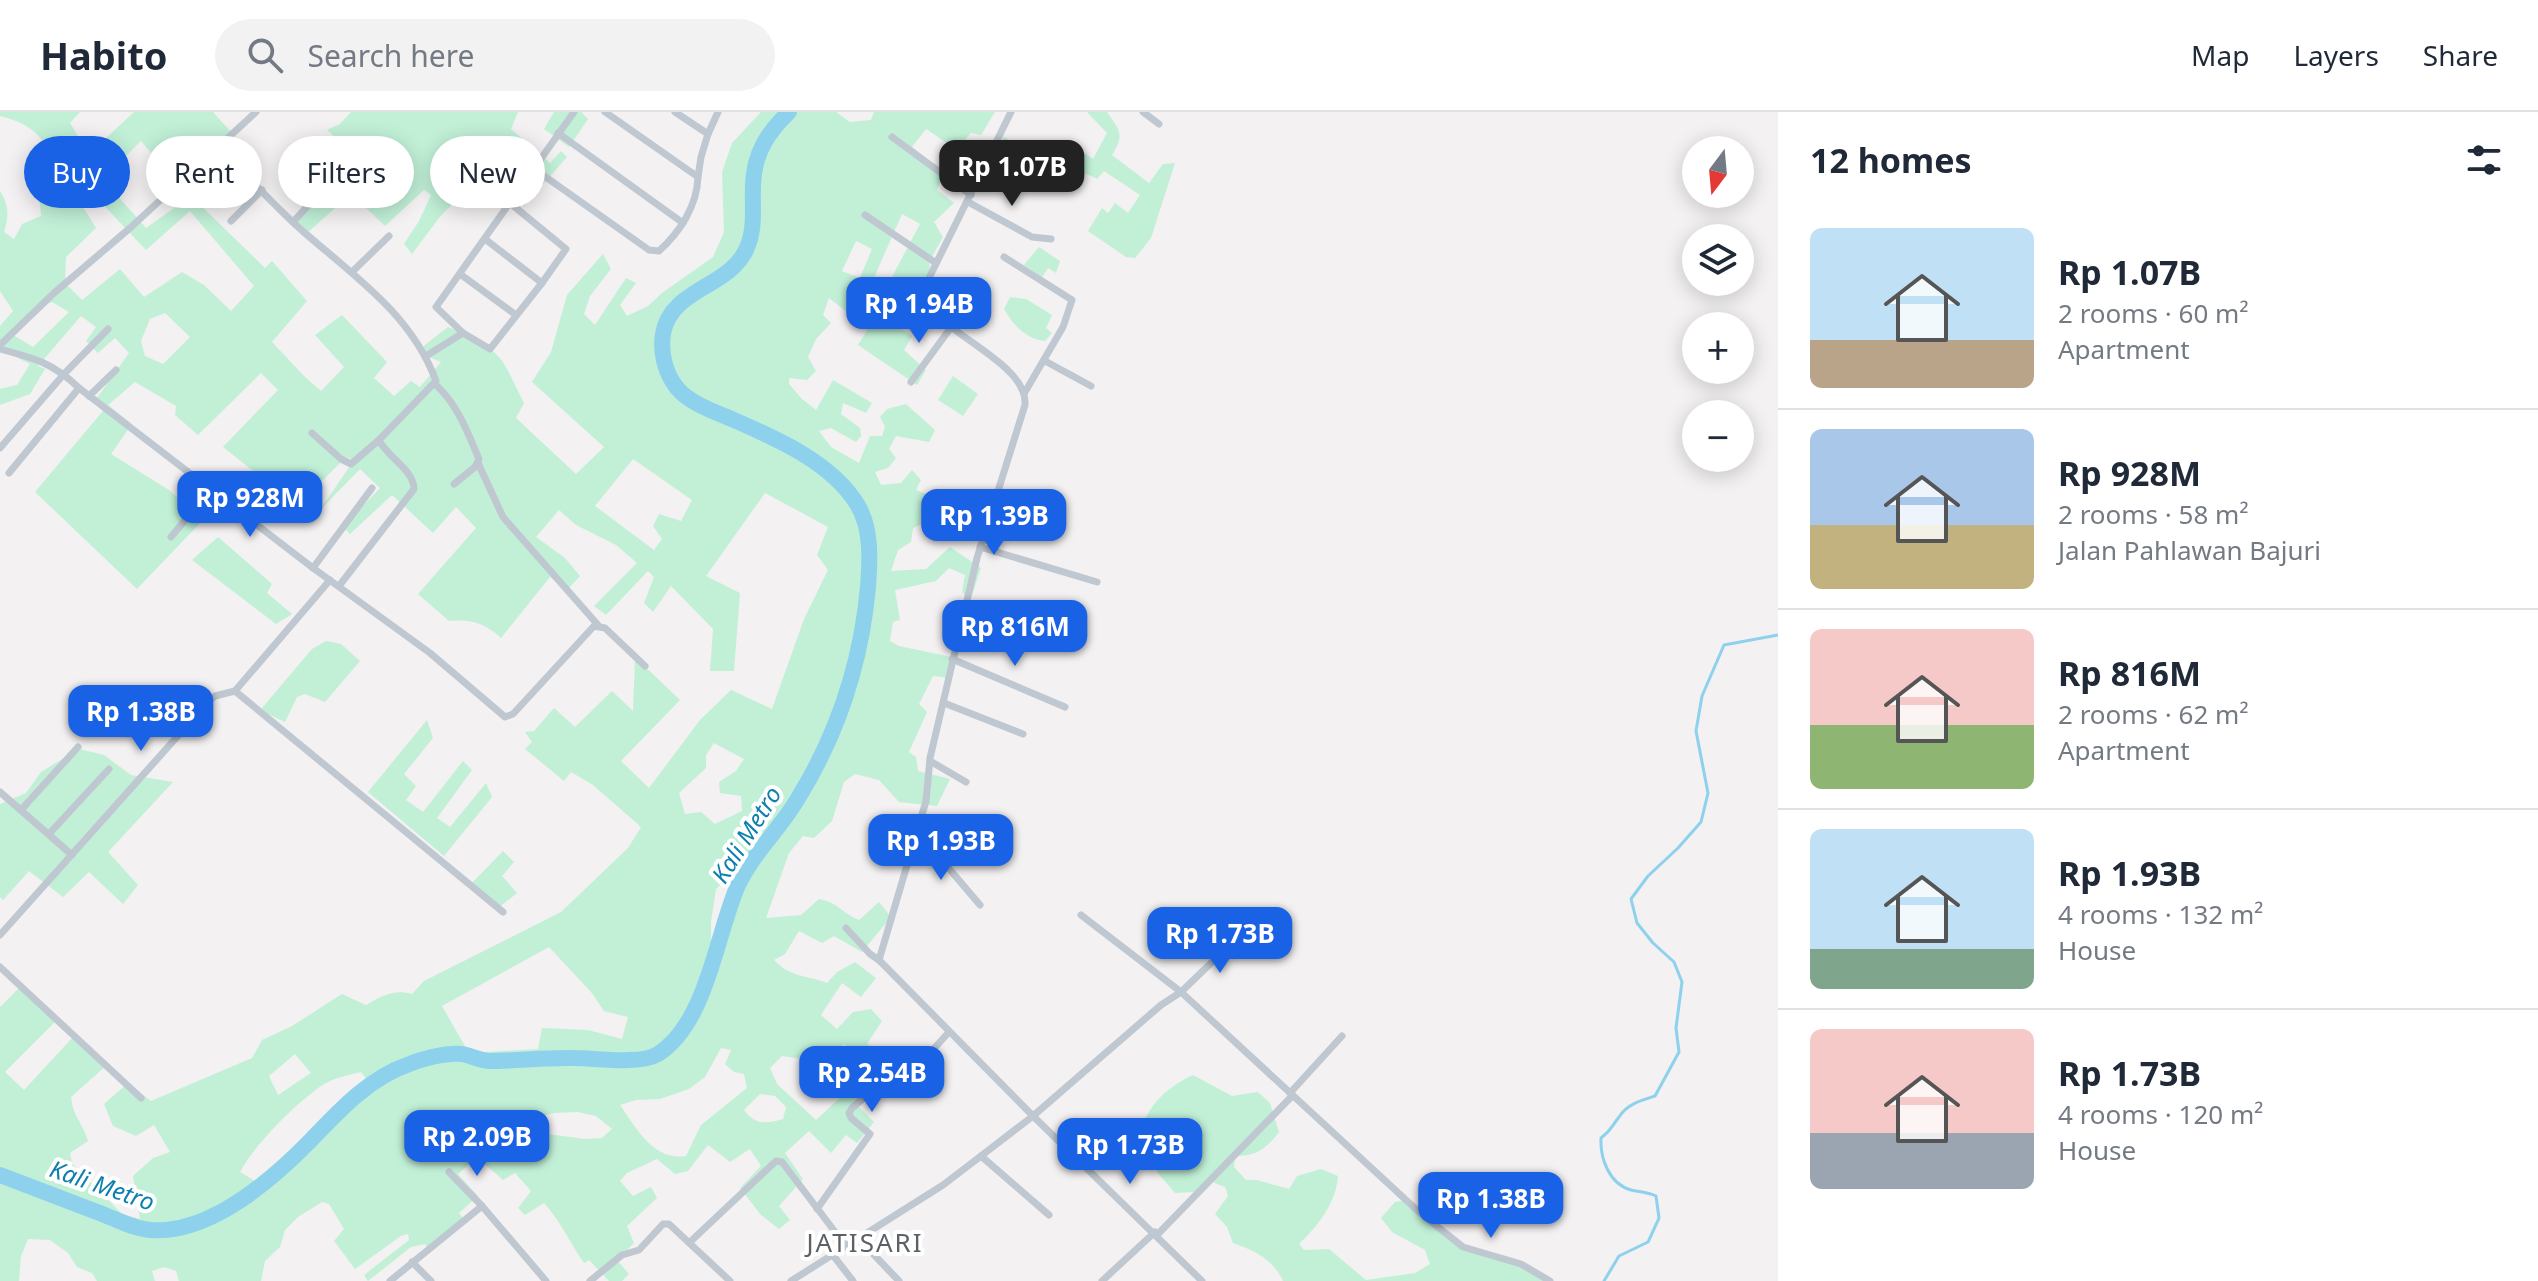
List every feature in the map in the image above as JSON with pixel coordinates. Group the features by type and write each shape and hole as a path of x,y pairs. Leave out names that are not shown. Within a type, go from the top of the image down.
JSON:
{"street":[{"path":"230,136 256,112"},
{"path":"545,151 574,112"},
{"path":"605,112 698,177"},
{"path":"675,112 708,134"},
{"path":"545,176 649,250 659,251 691,209 708,134 718,112"},
{"path":"1011,112 936,263 925,295 930,305 952,326 1013,375 1025,392"},
{"path":"1143,112 1159,124"},
{"path":"558,133 683,223"},
{"path":"892,137 969,198 1032,237 1051,239"},
{"path":"262,190 293,222 393,311 426,356 435,384 452,401 462,418 478,463 503,517 598,625 645,666"},
{"path":"152,208 54,293 0,347 40,360 64,374 313,568 430,653 505,717 513,714 598,625"},
{"path":"231,221 244,208"},
{"path":"293,222 306,208"},
{"path":"507,208 436,307 463,333 490,349 566,249 516,208"},
{"path":"865,215 936,263"},
{"path":"352,272 389,236"},
{"path":"485,239 542,283"},
{"path":"879,960 926,801 930,761 952,659 980,547 1025,405 1025,392 1063,327 1072,300 1004,257"},
{"path":"460,274 516,315"},
{"path":"888,289 914,305 930,305"},
{"path":"911,382 952,326"},
{"path":"0,448 108,329"},
{"path":"426,356 463,333"},
{"path":"1045,361 1091,386"},
{"path":"89,396 116,370"},
{"path":"312,433 351,464 435,384"},
{"path":"9,473 79,388"},
{"path":"339,586 414,489 413,479 384,450 379,440"},
{"path":"454,484 478,463"},
{"path":"313,568 372,488"},
{"path":"171,537 211,489"},
{"path":"980,547 1097,582"},
{"path":"0,935 209,701 215,696 235,691 330,580"},
{"path":"952,659 1065,707"},
{"path":"235,691 503,912"},
{"path":"944,703 1023,734"},
{"path":"21,810 78,747"},
{"path":"930,761 966,782"},
{"path":"49,834 109,769"},
{"path":"0,792 72,855"},
{"path":"913,844 946,865 980,905"},
{"path":"1081,915 1181,992 1419,1212 1463,1247 1521,1264 1550,1281"},
{"path":"846,928 1202,1281"},
{"path":"791,1281 943,1185 1033,1116 1181,992 1239,936"},
{"path":"0,967 141,1098"},
{"path":"821,1212 870,1134 851,1118 849,1113 852,1108 890,1075 898,1074 906,1082 913,1078 920,1064 951,1034"},
{"path":"1102,1281 1156,1234 1291,1095 1342,1036"},
{"path":"981,1156 1049,1215"},
{"path":"690,1242 776,1161 782,1162 845,1245"},
{"path":"449,1172 546,1281"},
{"path":"390,1281 482,1206"},
{"path":"590,1281 622,1255 639,1250 663,1224 676,1228 730,1281"},
{"path":"858,1238 899,1281"},
{"path":"832,1254 853,1281"},
{"path":"412,1262 431,1281"}],"green space":[{"path":"0,112 80,112 70,123 78,136 39,136 0,116"},
{"path":"134,112 213,112 231,132 228,136 146,136 146,147 141,141 130,152 130,136 108,136"},
{"path":"351,112 518,112 511,129 519,136 430,136 430,194 424,190 414,199 414,136 334,136 327,130 340,124"},
{"path":"554,112 581,112 588,119 569,147 544,129"},
{"path":"761,112 836,112 850,122 871,120 874,112 995,112 981,135 971,133 956,149 926,129 912,147 944,172 937,190 954,203 934,222 943,237 929,262 923,293 911,287 905,295 894,289 893,275 920,224 902,214 873,280 888,285 874,311 912,336 904,350 926,370 917,385 858,345 868,329 829,298 823,315 831,323 816,339 808,357 816,371 807,380 789,378 789,384 816,410 833,380 872,403 866,413 843,403 841,414 860,428 861,436 856,442 831,428 819,431 831,447 859,463 870,436 882,436 885,427 880,417 887,409 906,404 935,430 929,442 896,436 889,449 896,458 888,468 875,472 881,485 901,483 912,470 921,480 916,490 936,498 931,520 913,528 911,542 898,550 891,571 926,569 950,547 981,568 972,595 967,599 962,591 965,575 949,568 936,581 895,590 900,620 893,622 890,641 899,646 956,658 949,678 933,676 919,704 927,712 909,752 916,757 918,771 950,779 937,806 899,802 879,780 855,774 844,782 832,821 814,838 803,836 789,853 766,918 801,915 819,899 859,920 879,902 891,917 862,952 834,936 822,943 799,931 785,954 774,960 792,973 827,983 837,972 855,962 876,978 861,997 842,983 821,1015 837,1029 853,1012 871,1009 882,1021 867,1044 900,1067 859,1107 874,1122 857,1143 846,1135 831,1153 809,1131 785,1153 803,1179 779,1206 790,1220 779,1229 761,1215 740,1188 761,1166 750,1149 730,1162 708,1145 688,1171 675,1174 657,1159 627,1173 620,1181 633,1196 651,1187 657,1198 627,1226 634,1243 617,1260 629,1274 622,1281 609,1281 589,1260 584,1263 544,1203 525,1215 518,1208 531,1191 515,1173 503,1180 477,1157 458,1174 478,1196 459,1213 464,1219 430,1251 425,1244 411,1247 368,1281 364,1275 409,1240 408,1234 355,1269 334,1241 344,1229 329,1204 322,1202 298,1217 285,1230 280,1247 265,1261 261,1281 179,1281 176,1271 164,1267 152,1271 155,1281 97,1281 92,1273 77,1267 68,1253 50,1240 28,1239 21,1256 19,1281 0,1281 0,1007 22,985 59,1018 5,1072 24,1090 74,1036 108,1064 71,1097 88,1141 70,1153 72,1163 122,1214 140,1219 133,1176 153,1158 170,1152 154,1125 136,1136 113,1126 104,1104 128,1083 151,1101 252,1058 262,1040 292,1026 342,994 366,1005 394,993 412,994 424,981 561,912 628,848 641,827 593,785 571,772 564,781 525,749 532,742 525,732 534,731 554,708 575,727 612,691 633,711 635,657 680,700 621,761 649,788 700,720 731,690 772,709 804,619 828,570 817,555 828,527 765,493 706,576 740,593 734,671 710,671 713,629 671,586 653,612 644,603 654,577 648,571 606,615 594,606 637,563 616,545 576,525 559,510 536,537 565,558 580,576 568,589 550,577 501,638 477,623 449,621 418,594 476,528 456,507 433,533 392,495 350,534 343,527 380,488 360,469 320,510 354,460 346,457 297,506 223,447 278,390 261,373 198,435 175,415 176,406 135,382 108,405 132,424 111,454 169,490 203,520 137,589 35,492 107,406 97,398 129,353 115,338 98,353 86,341 96,327 81,316 38,366 45,369 30,394 0,405 0,389 17,385 30,364 0,349 0,326 13,311 0,291 0,191 7,211 4,232 14,239 22,224 41,216 40,208 84,208 96,228 66,257 65,283 82,300 120,269 144,297 182,272 204,285 231,311 254,286 190,211 146,250 106,208 128,208 146,228 174,208 203,208 265,268 272,261 307,301 272,342 321,391 344,367 315,335 342,315 387,362 374,378 394,396 411,381 420,387 441,362 426,356 421,348 448,327 475,339 499,357 509,373 524,403 516,418 576,474 604,447 532,382 551,352 567,295 603,254 611,269 590,296 584,314 595,325 626,278 636,283 620,305 627,316 648,306 713,257 724,232 722,172 732,143","holes":["856,241 872,249 860,278 842,271","52,302 69,312 33,347 10,333 39,307","165,313 190,337 163,364 145,356 141,341 150,319","633,459 692,500 681,521 659,514 653,526 662,539 654,550 595,506","714,743 744,759 736,771 719,782 720,793 741,796 742,811 715,824 701,812 685,814 679,793 706,768 706,755","759,848 724,920 715,958 711,957 711,922 716,889","549,947 591,992 604,1011 628,1017 622,1039 588,1030 542,1028 538,1049 469,1053 442,1006","844,1044 859,1059 841,1081 845,1093 816,1120 777,1084 770,1068 782,1056 817,1061 824,1078 834,1070 836,1053","721,1048 731,1050 725,1064 734,1072 744,1074 747,1088 701,1125 686,1156 664,1154 655,1148 620,1105 636,1100 660,1099 689,1089 705,1077","295,1054 311,1073 278,1095 269,1076","361,1072 371,1085 260,1184 240,1172 266,1137 302,1101 332,1080","760,1094 775,1096 786,1107 783,1119 766,1122 757,1121 744,1110","578,1112 596,1116 612,1129 602,1138 585,1139 548,1134 531,1119 554,1113"]},
{"path":"1087,112 1107,112 1120,137 1112,155 1149,183 1163,164 1175,163 1151,238 1135,258 1126,257 1088,231 1102,208 1108,213 1115,203 1128,213 1140,195 1104,171 1097,179 1085,173 1074,189 1042,173 1037,177 993,157 1004,137 1033,154 1041,148 1058,162 1075,146 1093,159 1107,133"},
{"path":"561,151 567,157 545,182 545,159 550,163"},
{"path":"430,197 430,208 448,208 412,254 404,244"},
{"path":"301,208 335,208 306,234 293,222"},
{"path":"366,208 404,208 385,226"},
{"path":"1039,247 1060,261 1056,273 1048,268 1042,277 1024,265"},
{"path":"1010,297 1026,299 1052,315 1046,328 1052,333 1045,341 1026,334 1012,320 1004,309"},
{"path":"953,376 978,394 963,416 938,400"},
{"path":"218,537 272,584 267,593 292,614 276,624 192,560"},
{"path":"326,641 341,644 360,661 325,702 305,694 297,697 285,722 266,713 262,708 312,649"},
{"path":"427,720 433,738 404,774 416,786 406,800 423,812 463,761 472,770 437,818 450,827 486,783 492,797 444,856 368,792"},
{"path":"79,749 104,755 131,775 173,782 108,852 138,885 123,904 89,872 63,897 29,871 3,900 0,897 0,804 26,793 41,772"},
{"path":"503,851 514,862 502,876 517,893 497,909 470,885"},
{"path":"1193,1075 1232,1096 1258,1092 1270,1103 1279,1132 1260,1150 1235,1156 1234,1167 1246,1180 1289,1189 1297,1176 1321,1169 1338,1176 1334,1195 1325,1213 1299,1244 1304,1250 1329,1249 1366,1280 1415,1273 1430,1264 1425,1250 1392,1232 1381,1218 1395,1202 1408,1200 1463,1247 1512,1261 1550,1281 1283,1281 1274,1267 1262,1257 1233,1243 1227,1227 1215,1214 1228,1196 1225,1187 1212,1182 1194,1192 1175,1193 1157,1172 1158,1157 1140,1132 1148,1113 1160,1098"}],"waterway":[{"name":"Kali Metro","path":"0,1175 137,1228 173,1229 217,1214 238,1202 295,1156 367,1087 413,1063 434,1056 456,1054 489,1061 640,1059 658,1054 675,1040 699,1000 738,885 751,862 797,800 836,724 853,671 865,616 868,534 862,513 846,489 802,453 688,398 673,382 663,355 663,334 676,307 726,273 738,263 746,250 752,226 756,163 768,136 789,112"},
{"path":"1604,1281 1619,1256 1648,1242 1659,1218 1656,1196 1623,1187 1612,1176 1604,1162 1601,1138 1626,1109 1655,1096 1679,1052 1676,1028 1682,982 1674,962 1637,923 1631,899 1648,876 1701,822 1708,793 1696,731 1702,696 1724,645 1778,635"}],"district":[{"name":"JATISARI","path":"865,1243"}]}
